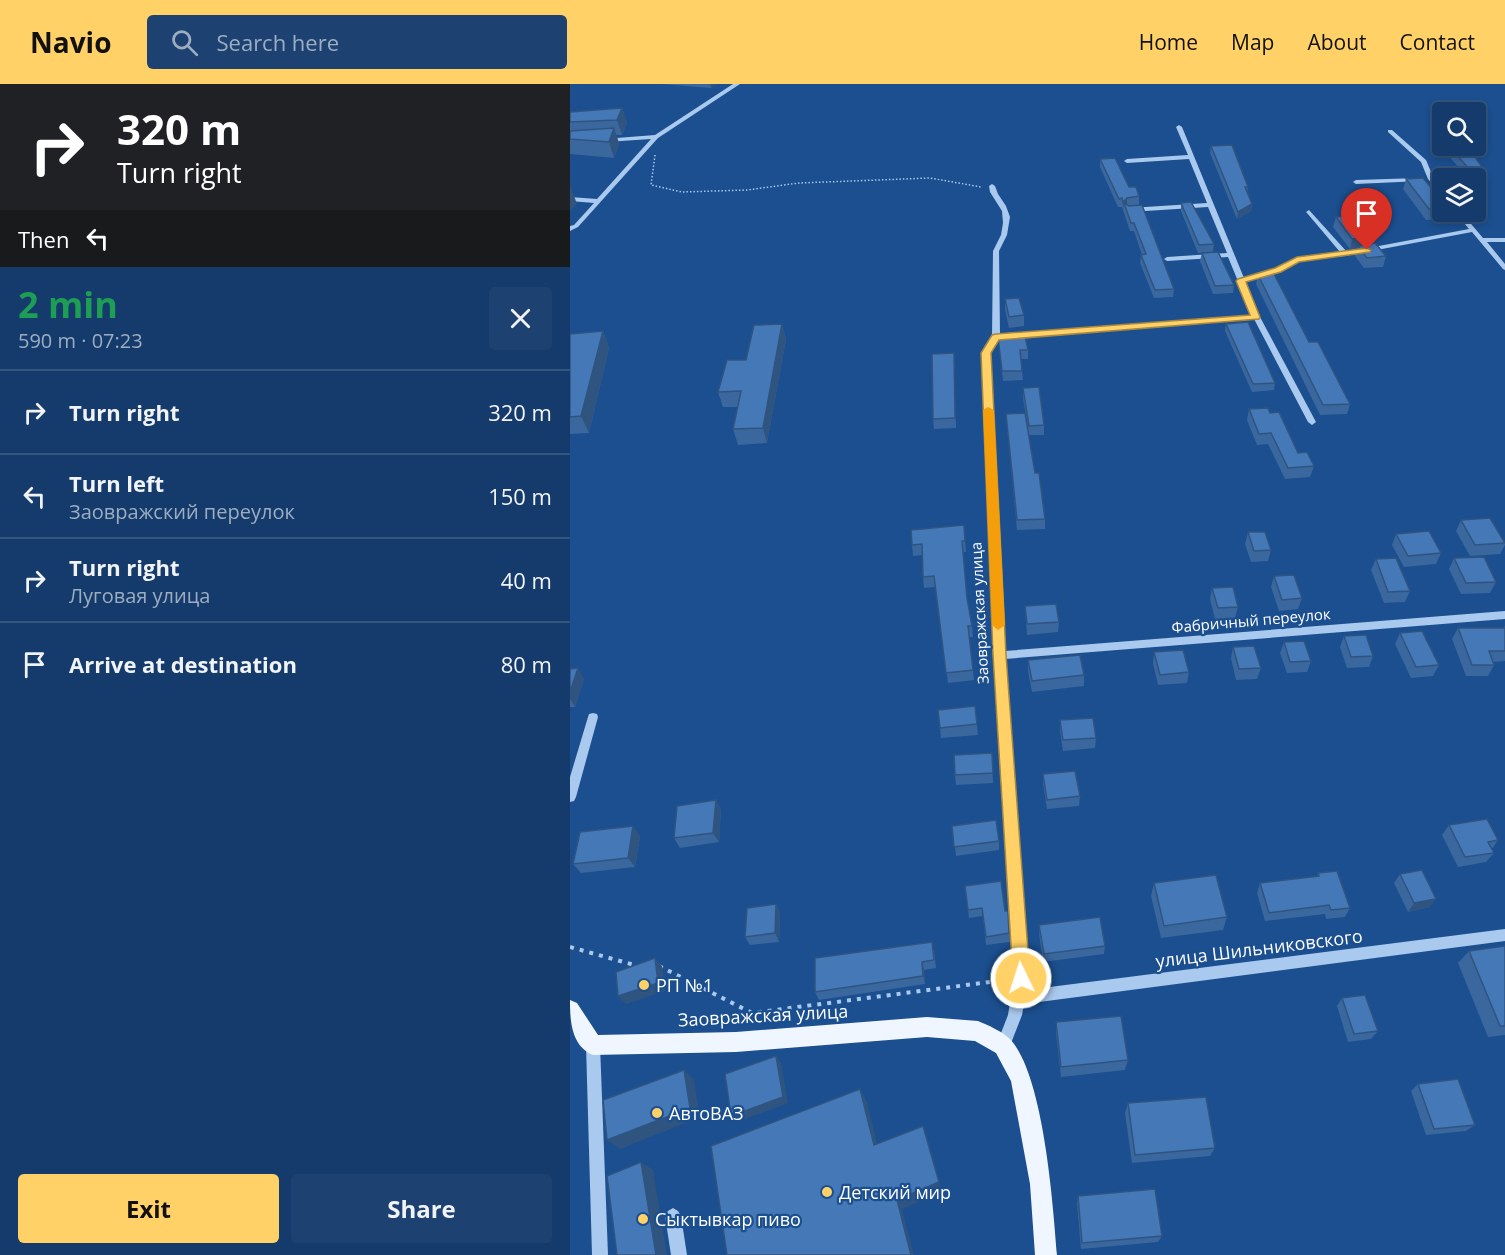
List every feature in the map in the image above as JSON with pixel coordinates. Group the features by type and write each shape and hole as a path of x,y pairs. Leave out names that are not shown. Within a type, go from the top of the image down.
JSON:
{"main road":[{"path":"570,1010 593,1045"},
{"name":"Заовражская улица","path":"593,1045 736,1042 927,1027 978,1031 1004,1046"},
{"path":"1004,1046 1021,1078 1041,1184 1046,1255"}],"street":[{"path":"570,229 576,226 656,137 737,84"},
{"path":"1179,127 1256,317 1312,422"},
{"path":"1356,182 1431,179 1424,161 1390,131"},
{"path":"602,140 656,137"},
{"path":"1126,161 1191,157"},
{"name":"Заовражская улица","path":"992,186 993,194 1007,214 1003,241 996,251 996,337 986,353 1000,655 1021,978 1015,1015 1004,1046"},
{"path":"570,199 597,201"},
{"path":"1128,210 1210,205"},
{"path":"1309,212 1345,254"},
{"path":"1466,222 1505,268"},
{"path":"1241,281 1278,270 1297,259 1345,254 1473,230"},
{"path":"1483,240 1505,240"},
{"path":"1167,259 1231,255"},
{"path":"996,337 1256,317"},
{"name":"Фабричный переулок","path":"1000,655 1505,615"},
{"path":"570,797 592,717"},
{"name":"улица Шильниковского","path":"1018,998 1505,934"},
{"path":"593,1045 600,1255"},
{"path":"673,1216 679,1255"}],"path":[{"path":"647,147 656,152 651,185 682,192 747,190 799,183 930,178 978,187 992,186"},
{"path":"570,947 640,966"},
{"path":"651,966 662,965 752,1013 1021,978"}],"building":[{"path":"622,108 617,120 570,122 570,112"},
{"path":"614,128 609,142 570,139 570,131"},
{"path":"1232,145 1252,204 1238,212 1211,146"},
{"path":"1457,156 1474,156 1483,168 1469,168"},
{"path":"1115,158 1129,187 1136,187 1139,196 1127,198 1123,202 1122,198 1119,199 1100,159"},
{"path":"1423,178 1432,189 1432,209 1429,209 1406,179"},
{"path":"1191,202 1214,244 1199,245 1181,203"},
{"path":"1124,203 1129,206 1142,205 1174,289 1155,290 1141,255 1146,254"},
{"path":"1354,215 1370,235 1352,239 1336,217"},
{"path":"1375,243 1386,256 1367,258 1358,246"},
{"path":"1218,252 1234,285 1215,286 1202,253"},
{"path":"1274,274 1309,342 1318,342 1350,404 1323,405 1258,275"},
{"path":"1019,298 1024,315 1009,317 1005,299"},
{"path":"1248,322 1275,383 1253,384 1226,324"},
{"path":"782,324 763,428 733,429 741,391 718,392 727,360 746,360 754,325"},
{"path":"603,331 581,416 570,417 570,334"},
{"path":"1025,336 1028,350 1020,350 1022,371 1002,371 998,337"},
{"path":"954,353 955,418 933,419 932,354"},
{"path":"1039,387 1044,425 1029,426 1023,388"},
{"path":"1268,408 1270,413 1279,412 1298,453 1307,452 1314,466 1288,468 1271,433 1259,434 1249,409"},
{"path":"1025,413 1035,473 1039,473 1045,519 1017,520 1006,414"},
{"path":"1490,518 1505,543 1475,545 1461,520"},
{"path":"964,525 965,541 962,541 972,626 968,626 973,670 946,673 934,576 923,577 922,544 912,545 911,530"},
{"path":"1429,531 1441,553 1408,556 1396,534"},
{"path":"1248,532 1265,532 1271,550 1254,551"},
{"path":"1484,557 1496,582 1466,583 1454,558"},
{"path":"1396,558 1410,591 1388,592 1376,559"},
{"path":"1294,575 1302,598 1282,600 1274,576"},
{"path":"1233,587 1238,607 1218,608 1212,588"},
{"path":"1056,604 1059,622 1027,624 1025,606"},
{"path":"1458,628 1505,628 1505,651 1489,651 1494,665 1472,665"},
{"path":"1422,631 1439,665 1416,667 1400,633"},
{"path":"1366,635 1373,656 1351,657 1344,636"},
{"path":"1304,641 1311,661 1290,662 1284,642"},
{"path":"1254,646 1261,668 1239,669 1233,647"},
{"path":"1183,650 1189,672 1160,675 1154,652"},
{"path":"1080,655 1084,675 1032,681 1028,660"},
{"path":"578,668 570,692 570,669"},
{"path":"975,706 977,724 940,728 938,710"},
{"path":"1093,718 1096,738 1063,740 1060,720"},
{"path":"992,753 993,773 955,775 954,755"},
{"path":"1075,771 1080,796 1047,800 1043,774"},
{"path":"716,800 713,833 674,838 677,806"},
{"path":"1487,819 1498,840 1488,842 1494,853 1465,857 1449,825"},
{"path":"996,820 999,841 954,847 952,826"},
{"path":"633,826 628,858 573,864 580,832"},
{"path":"1422,870 1436,899 1414,903 1400,874"},
{"path":"1337,871 1350,908 1331,910 1329,905 1269,913 1260,883 1319,876 1318,873"},
{"path":"1216,875 1227,917 1164,926 1154,883"},
{"path":"1001,881 1005,911 1008,911 1009,933 986,937 982,908 968,910 965,886"},
{"path":"776,904 775,933 745,937 747,908"},
{"path":"1100,917 1105,946 1044,954 1039,925"},
{"path":"932,942 934,960 922,962 923,976 815,992 815,958"},
{"path":"1505,946 1505,1026 1500,1026 1469,951"},
{"path":"655,958 658,983 618,996 616,972"},
{"path":"1365,995 1378,1031 1354,1034 1342,998"},
{"path":"1121,1016 1128,1060 1061,1067 1056,1022"},
{"path":"776,1056 783,1097 731,1116 725,1074"},
{"path":"684,1070 690,1108 607,1140 603,1100"},
{"path":"1458,1079 1475,1125 1434,1129 1418,1084"},
{"path":"860,1089 874,1145 923,1126 939,1182 897,1200 911,1255 727,1255 711,1146"},
{"path":"1206,1097 1215,1148 1135,1155 1128,1103"},
{"name":"Сыктывкар пиво","path":"641,1162 656,1255 617,1255 607,1176"},
{"path":"1155,1189 1162,1236 1082,1243 1078,1196"}],"slow traffic":[{"path":"988,410 998,625"}],"place":[{"name":"РП №1","path":"644,985"},
{"name":"АвтоВАЗ","path":"657,1113"},
{"name":"Детский мир","path":"827,1192"},
{"name":"Сыктывкар пиво","path":"643,1219"}],"route":[{"path":"1021,978 1000,655 986,353 988,348 996,337 1256,317 1241,281 1278,270 1297,259 1367,250"}]}
